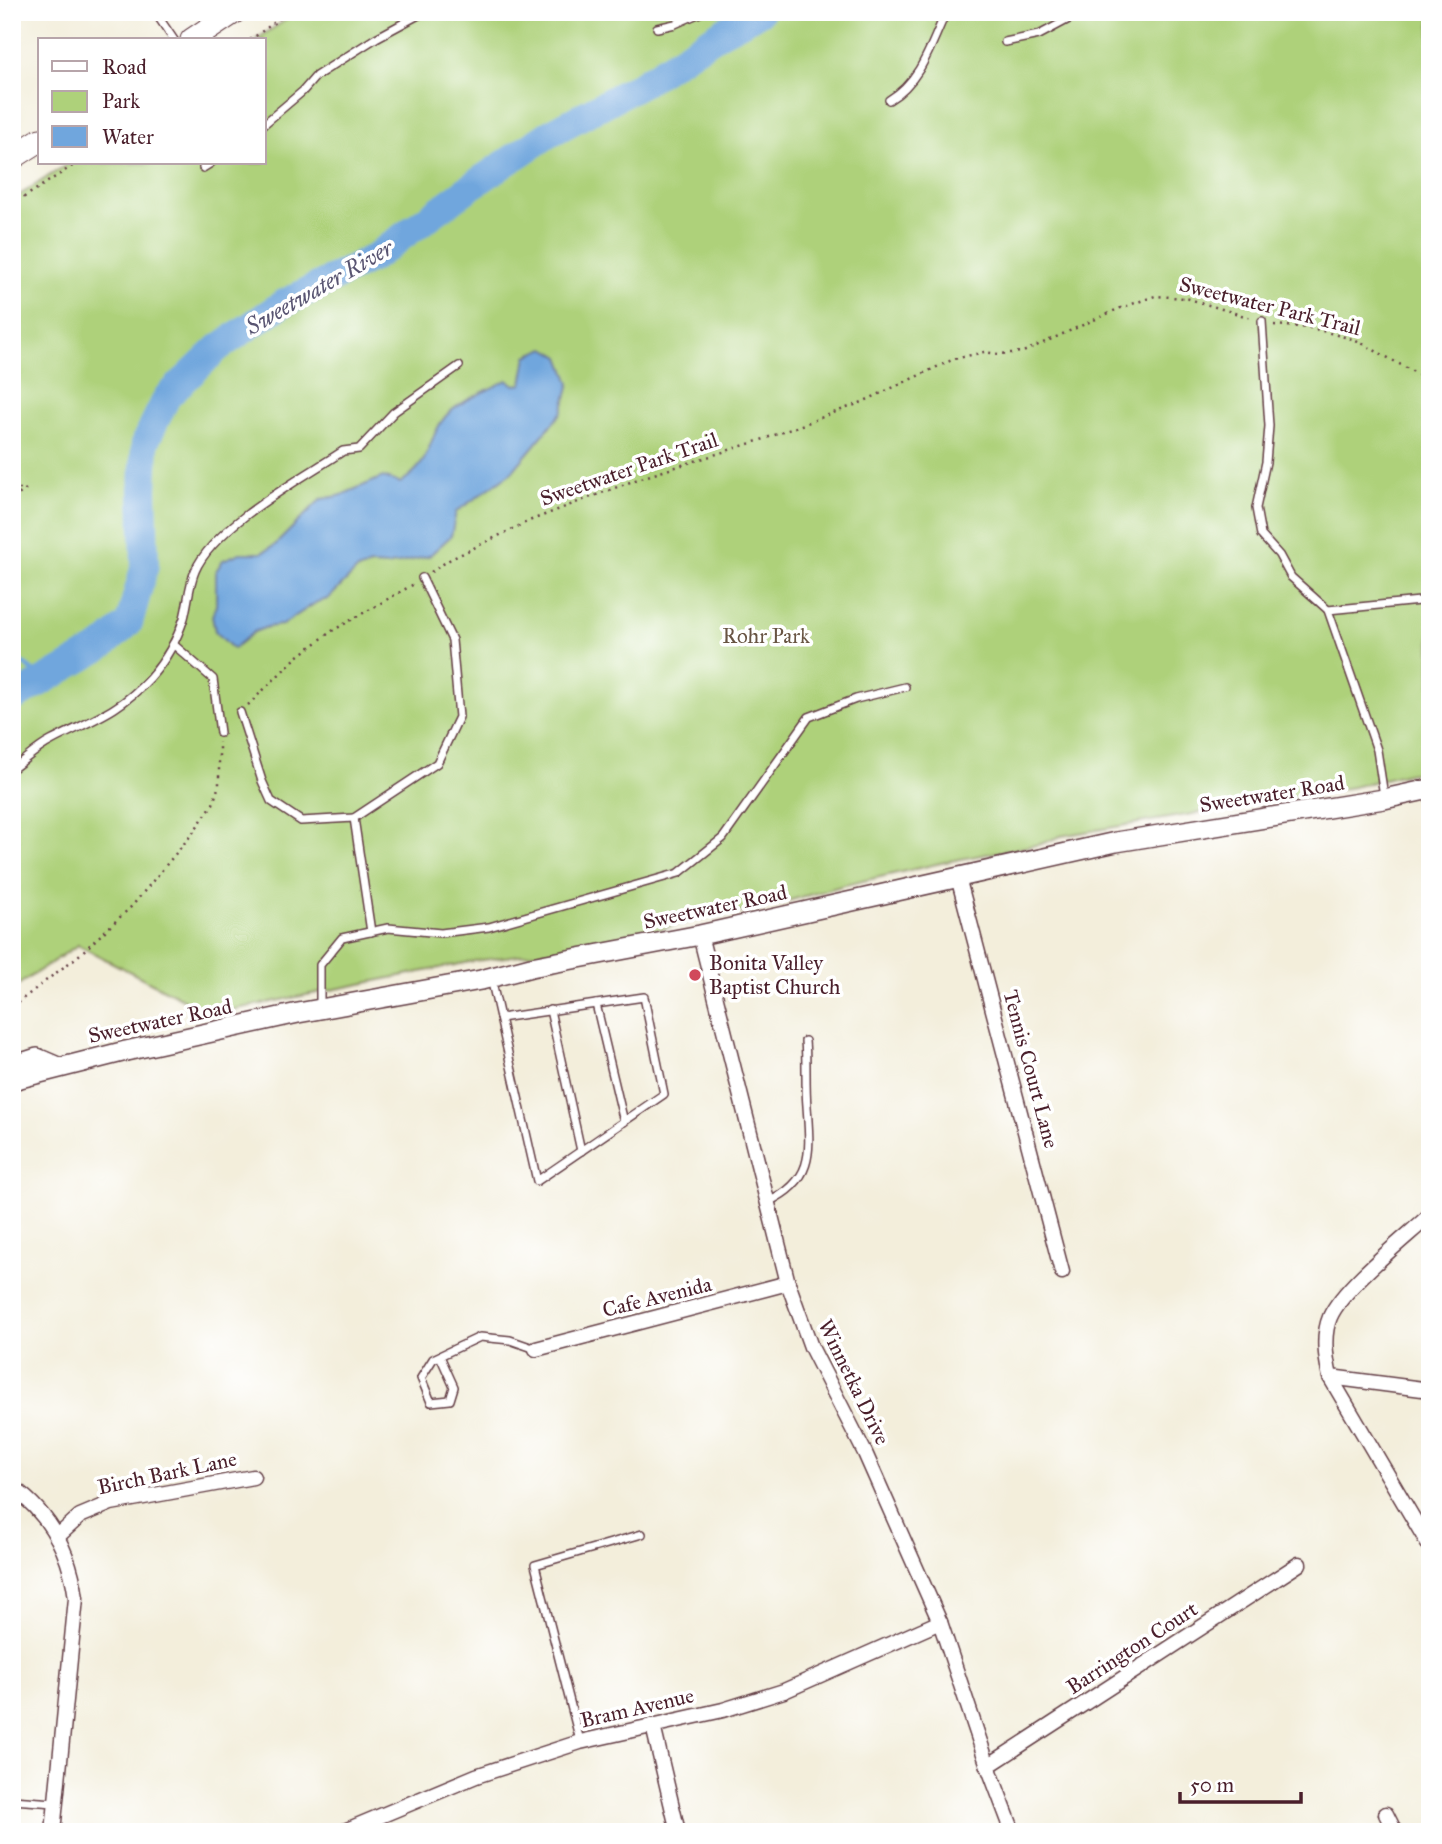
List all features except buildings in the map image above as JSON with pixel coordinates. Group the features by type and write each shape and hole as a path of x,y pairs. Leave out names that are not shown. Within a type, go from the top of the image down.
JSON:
{"main road":[{"path":"195,38 234,12"},
{"path":"12,158 38,141"},
{"name":"Sweetwater Road","path":"12,1080 58,1066 320,1010 700,935 1116,842 1384,799 1430,789"},
{"path":"12,1066 37,1058 58,1066"}],"street":[{"name":"Tennis Court Lane","path":"958,877 1062,1272"},
{"name":"Winnetka Drive","path":"700,935 788,1283 811,1347 865,1453 940,1622 1013,1832"},
{"path":"1430,1215 1348,1291 1329,1318 1325,1350 1330,1377 1430,1547"},
{"name":"Cafe Avenida","path":"536,1349 788,1283"},
{"path":"1330,1377 1430,1390"},
{"name":"Birch Bark Lane","path":"57,1536 80,1516 111,1503 253,1477"},
{"path":"12,1487 36,1507 57,1536 70,1566 76,1598 54,1832"},
{"name":"Barrington Court","path":"988,1766 1299,1564"},
{"name":"Bram Avenue","path":"342,1832 476,1776 580,1742 723,1710 784,1691 940,1622"},
{"path":"653,1726 678,1832"},
{"path":"1386,1814 1395,1832"}],"lane":[{"path":"155,12 173,38"},
{"path":"266,122 303,91 316,76 376,38 424,12"},
{"path":"657,28 675,24 702,12"},
{"path":"889,100 920,71 946,12"},
{"path":"1005,42 1039,36 1082,12"},
{"path":"203,168 209,164"},
{"path":"1262,321 1269,426 1266,462 1256,508 1261,536 1279,555 1291,578 1328,610 1377,750 1384,799"},
{"path":"12,769 49,742 90,724 127,701 151,676 173,645 184,618 195,571 209,547 233,524 343,450 359,449 394,412 459,366"},
{"path":"240,712 271,801 301,821 354,818 437,763 459,716 452,640 422,578"},
{"path":"1328,610 1430,600"},
{"path":"173,645 213,679 220,733"},
{"path":"320,1010 320,965 342,938 388,929 441,933 489,927 679,873 723,838 809,717 856,699 905,687"},
{"path":"354,818 371,932"},
{"path":"491,977 500,1018 537,1181 664,1094 644,997 500,1018"},
{"path":"596,1004 624,1122"},
{"path":"550,1010 581,1151"},
{"path":"767,1202 785,1194 807,1166 810,1126 805,1041"},
{"path":"440,1356 454,1387 450,1399 431,1402 421,1378 433,1359 480,1337 510,1340 536,1349"},
{"path":"580,1742 535,1565 642,1534"},
{"path":"12,1800 55,1803"}],"path":[{"path":"253,38 289,12"},
{"path":"12,205 75,164"},
{"name":"Sweetwater Park Trail","path":"240,712 297,657 332,631 449,560 541,516 638,480 776,435 860,402 954,359 984,352 1023,352 1118,309 1155,296 1186,298 1262,321 1311,328 1356,340 1430,381"},
{"path":"12,489 26,489 12,500"},
{"path":"12,1007 78,956 132,906 192,834 213,804 219,785 220,733"}],"green space":[{"name":"Rohr Park","path":"298,12 1430,12 1430,770 1353,787 1061,836 1041,844 950,861 845,885 752,911 694,920 648,933 571,948 475,961 212,1014 78,945 12,989 12,200 67,164 266,164 266,38 258,38"}],"water":[{"path":"545,348 560,357 570,383 562,412 512,472 456,512 451,536 429,556 387,566 371,565 357,570 328,599 317,602 282,625 254,632 233,649 215,631 212,616 216,605 216,571 223,560 240,553 261,553 274,546 321,499 339,496 383,477 400,483 423,461 436,431 447,415 462,403 507,380 515,385 522,384 527,356"}],"waterway":[{"name":"Sweetwater River","path":"12,699 103,646 129,623 145,565 145,442 167,397 218,348 282,304 373,258 549,134 643,83 722,32 760,12"},
{"path":"12,655 45,680"}],"place":[{"name":"Bonita Valley Baptist Church","path":"695,975"}]}
